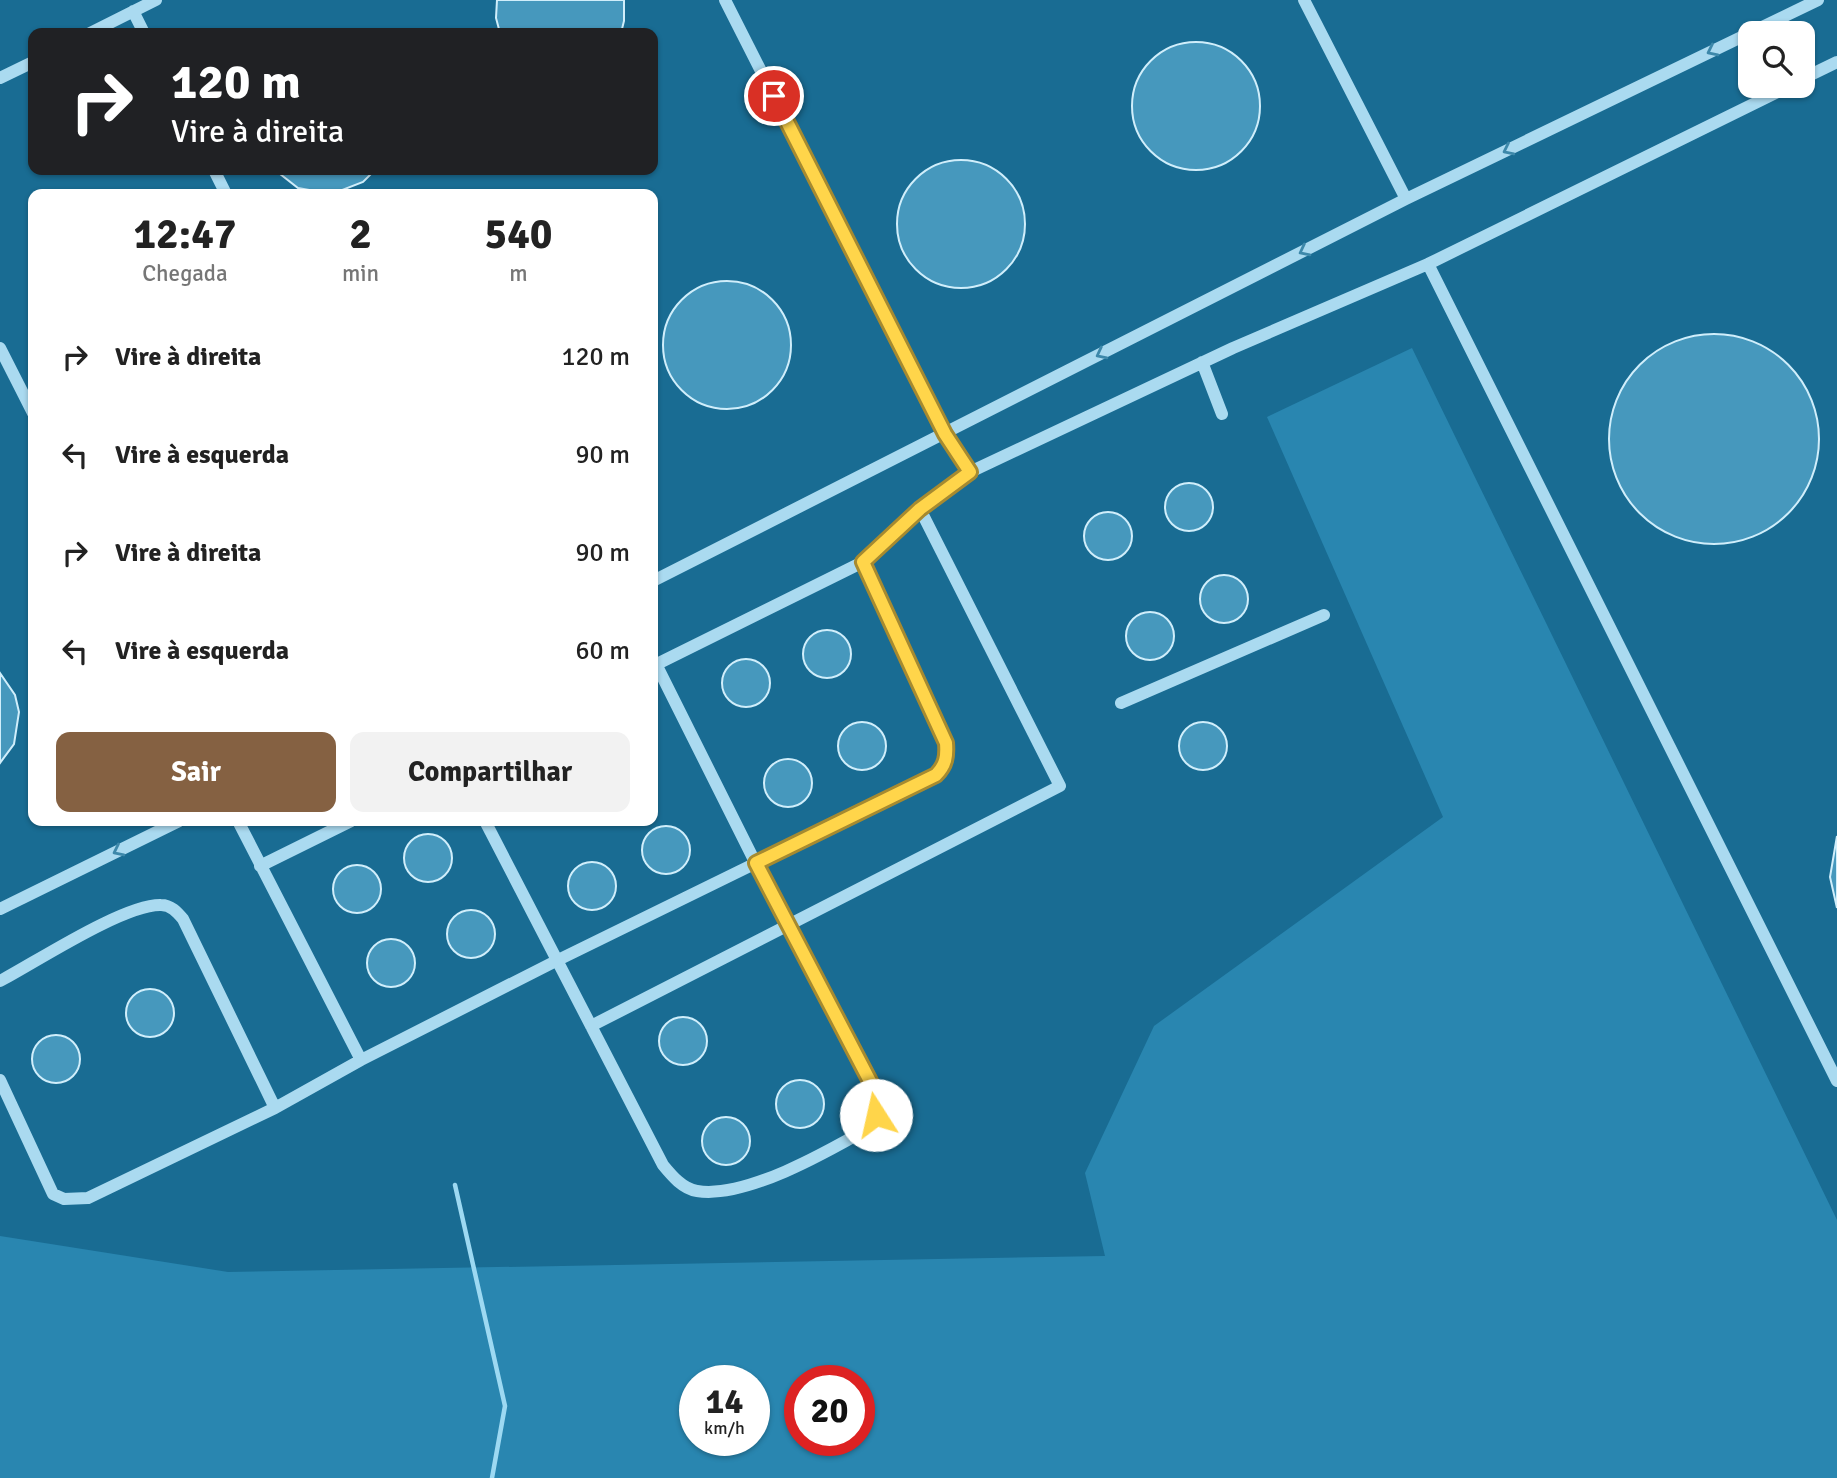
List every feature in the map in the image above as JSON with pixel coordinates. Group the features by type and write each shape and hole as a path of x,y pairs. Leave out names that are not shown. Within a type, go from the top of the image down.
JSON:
{"lane":[{"path":"100,28 156,0"},
{"path":"725,0 945,434 970,472"},
{"path":"1304,0 1406,199"},
{"path":"658,578 1406,199 1818,0"},
{"path":"133,11 142,28"},
{"path":"1815,73 1837,62"},
{"path":"0,78 28,64"},
{"path":"658,663 863,562 920,509 970,472 1202,362 1429,264 1766,98"},
{"path":"1429,264 1837,1081"},
{"path":"0,348 28,403"},
{"path":"1202,362 1222,414"},
{"path":"591,1027 788,923 1060,786 920,509"},
{"path":"0,1080 53,1194 64,1199 88,1198 275,1108 361,1060 556,961 936,775 943,768 947,756 946,743 863,562"},
{"path":"1121,703 1324,615"},
{"path":"488,826 663,1165 675,1180 694,1191 746,1188 869,1128 876,1115 873,1087 762,878 658,673"},
{"path":"0,909 169,826"},
{"path":"240,826 361,1060"},
{"path":"260,866 341,826"},
{"path":"0,981 114,919 152,906 164,904 173,908 183,919 275,1108"}],"shaded area":[{"path":"1412,348 1837,1220 1837,1478 0,1478 0,1236 228,1272 1105,1256 1085,1173 1154,1026 1443,817 1267,417"}],"building":[{"path":"497,0 624,0 624,21 622,28 499,28"},
{"path":"1196,42 1221,47 1241,61 1255,81 1260,106 1255,131 1241,151 1221,165 1196,170 1171,165 1151,151 1137,131 1132,106 1137,81 1151,61 1171,47"},
{"path":"961,160 986,165 1006,179 1020,199 1025,224 1020,249 1006,269 986,283 961,288 936,283 916,269 902,249 897,224 902,199 916,179 936,165"},
{"path":"281,175 370,175 363,182 345,189 298,188"},
{"path":"727,281 752,286 772,300 786,320 791,345 786,370 772,390 752,404 727,409 702,404 682,390 668,370 663,345 668,320 682,300 702,286"},
{"path":"1714,334 1754,342 1788,365 1811,399 1819,439 1811,479 1788,513 1754,536 1714,544 1674,536 1640,513 1617,479 1609,439 1617,399 1640,365 1674,342"},
{"path":"1189,483 1206,490 1213,507 1206,524 1189,531 1172,524 1165,507 1172,490"},
{"path":"1108,512 1125,519 1132,536 1125,553 1108,560 1091,553 1084,536 1091,519"},
{"path":"1224,575 1241,582 1248,599 1241,616 1224,623 1207,616 1200,599 1207,582"},
{"path":"1150,612 1167,619 1174,636 1167,653 1150,660 1133,653 1126,636 1133,619"},
{"path":"827,630 844,637 851,654 844,671 827,678 810,671 803,654 810,637"},
{"path":"746,659 763,666 770,683 763,700 746,707 729,700 722,683 729,666"},
{"path":"0,673 15,695 19,712 14,744 0,763"},
{"path":"862,722 879,729 886,746 879,763 862,770 845,763 838,746 845,729"},
{"path":"1203,722 1220,729 1227,746 1220,763 1203,770 1186,763 1179,746 1186,729"},
{"path":"788,759 805,766 812,783 805,800 788,807 771,800 764,783 771,766"},
{"path":"666,826 683,833 690,850 683,867 666,874 649,867 642,850 649,833"},
{"path":"428,834 445,841 452,858 445,875 428,882 411,875 404,858 411,841"},
{"path":"1837,836 1837,908 1830,877"},
{"path":"592,862 609,869 616,886 609,903 592,910 575,903 568,886 575,869"},
{"path":"357,865 374,872 381,889 374,906 357,913 340,906 333,889 340,872"},
{"path":"471,910 488,917 495,934 488,951 471,958 454,951 447,934 454,917"},
{"path":"391,939 408,946 415,963 408,980 391,987 374,980 367,963 374,946"},
{"path":"150,989 167,996 174,1013 167,1030 150,1037 133,1030 126,1013 133,996"},
{"path":"683,1017 700,1024 707,1041 700,1058 683,1065 666,1058 659,1041 666,1024"},
{"path":"56,1035 73,1042 80,1059 73,1076 56,1083 39,1076 32,1059 39,1042"},
{"path":"800,1080 817,1087 824,1104 817,1121 800,1128 783,1121 776,1104 783,1087"},
{"path":"726,1117 743,1124 750,1141 743,1158 726,1165 709,1158 702,1141 709,1124"}],"waterway":[{"path":"455,1185 505,1406 492,1478"}],"route":[{"path":"774,96 945,434 970,472 920,509 863,562 946,743 947,756 943,768 936,775 756,863 873,1087 877,1100 876,1115"}]}
